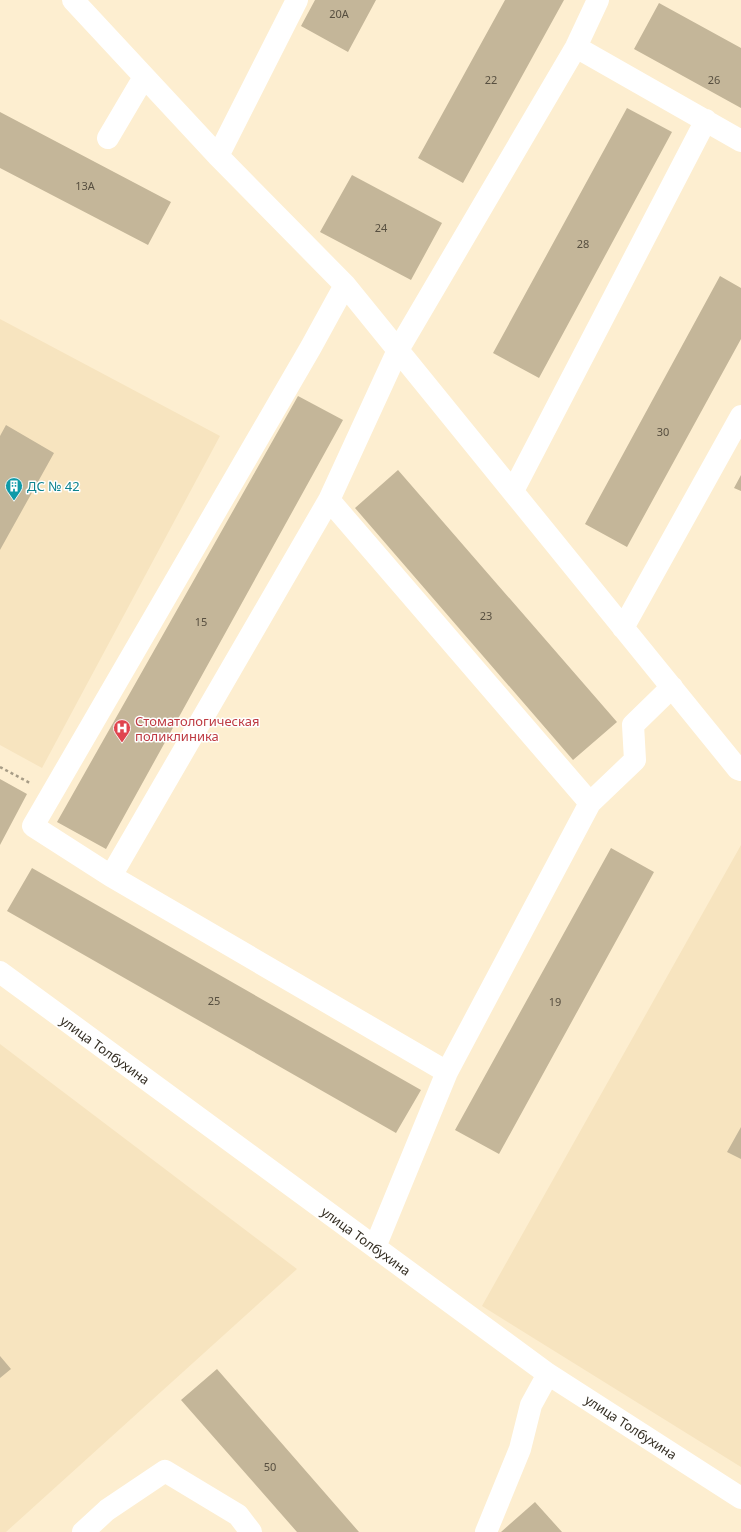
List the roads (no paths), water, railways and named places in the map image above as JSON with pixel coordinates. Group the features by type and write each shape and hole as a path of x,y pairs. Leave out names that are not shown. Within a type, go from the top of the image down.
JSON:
{"street":[{"path":"73,0 218,156 345,285 738,769 741,770"},
{"path":"218,156 297,0"},
{"path":"111,876 329,500 398,350 576,47 598,0"},
{"path":"576,47 741,140"},
{"path":"108,138 144,77"},
{"path":"513,491 706,120"},
{"path":"345,285 303,361 33,826 111,876 447,1072"},
{"path":"623,628 741,416"},
{"path":"329,500 590,803"},
{"path":"375,1247 447,1072 590,803 635,760 633,725 672,687"},
{"name":"улица Толбухина","path":"0,972 548,1374 741,1498"},
{"path":"486,1532 520,1449 531,1405 548,1374"},
{"path":"83,1532 107,1510 165,1471 238,1515 251,1532"}],"place":[{"name":"ДС № 42","path":"14,501"},
{"name":"Стоматологическая поликлиника","path":"122,743"}]}
